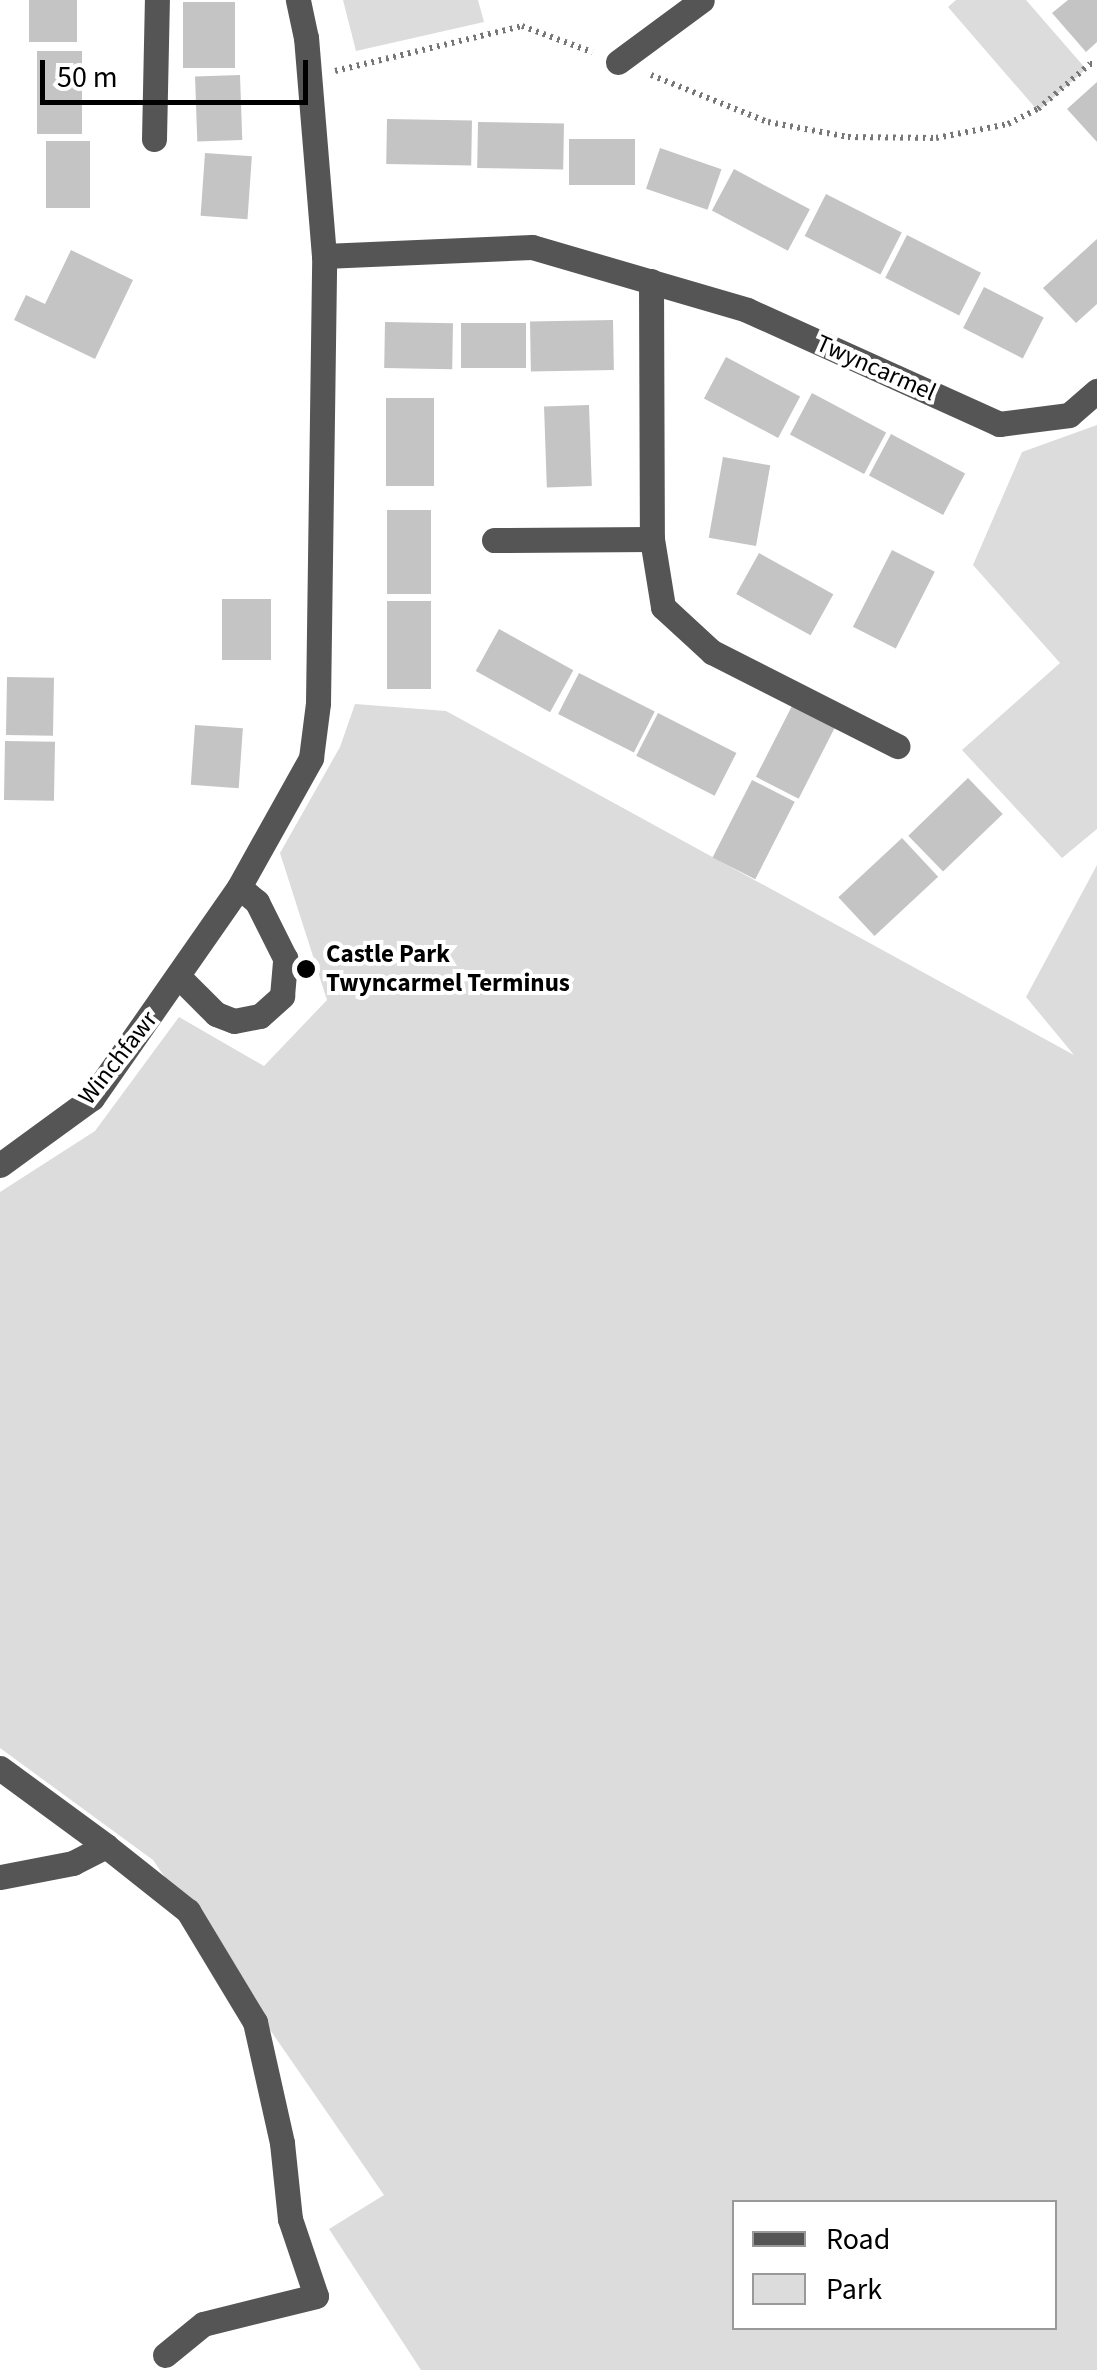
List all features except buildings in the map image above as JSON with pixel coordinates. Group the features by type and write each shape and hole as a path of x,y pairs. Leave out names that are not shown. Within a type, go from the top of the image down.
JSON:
{"street":[{"path":"154,139 157,0"},
{"name":"Winchfawr","path":"0,1166 92,1098 239,887 311,758 318,704 324,256 309,77 298,0"},
{"path":"618,62 702,0"},
{"name":"Twyncarmel","path":"324,256 532,247 747,310 1000,424 1069,415 1097,391"},
{"path":"650,281 652,539 663,608 712,652 897,746"},
{"path":"494,540 652,539"},
{"path":"179,978 216,1014 234,1021 260,1016 282,996 286,958 258,902 239,887"},
{"path":"0,1768 188,1911 255,2022 282,2143 290,2219 316,2296 203,2324 166,2355"},
{"path":"0,1877 73,1864 106,1846"}],"path":[{"path":"309,77 522,26 768,122 848,137 918,138 1008,124 1038,109 1090,64 1097,64"}],"green space":[{"path":"343,0 478,0 484,22 356,51"},
{"path":"956,0 1026,0 1086,69 1038,111 948,7"},
{"path":"1097,425 1097,829 1062,858 962,750 1060,663 973,565 1022,452"},
{"path":"355,704 446,711 1074,1055 1026,997 1097,865 1097,2370 421,2370 329,2229 384,2195 153,1860 0,1748 0,1192 95,1131 179,1017 264,1066 327,1000 280,853 340,747"}],"place":[{"name":"Castle Park Twyncarmel Terminus","path":"306,969"}]}
